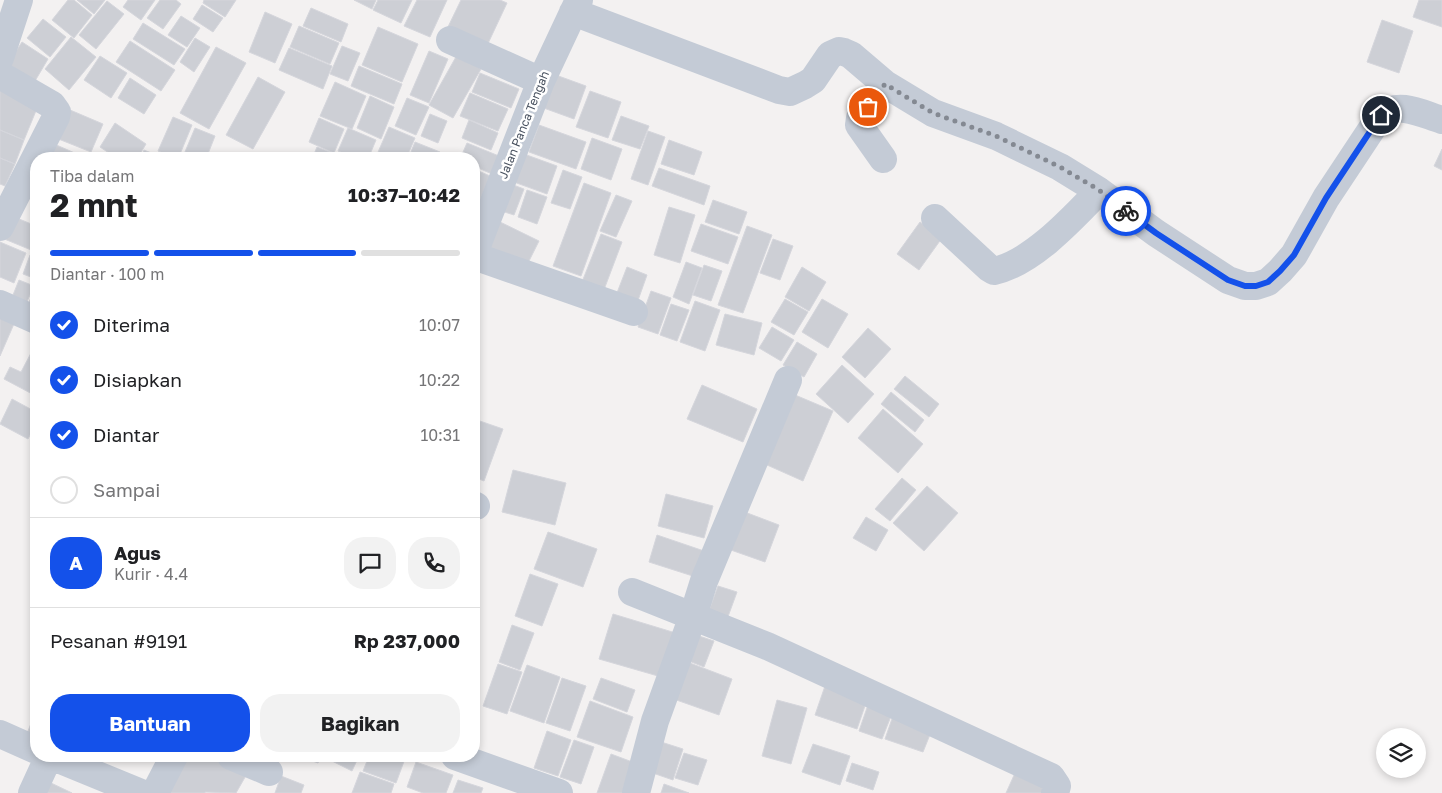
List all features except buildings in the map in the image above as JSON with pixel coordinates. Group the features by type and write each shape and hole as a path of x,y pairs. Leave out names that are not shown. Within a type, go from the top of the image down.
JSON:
{"street":[{"path":"0,58 18,0"},
{"path":"576,6 779,90 790,92 813,80 830,54 839,51 851,55 885,84 933,113 996,136 1060,167 1099,190 1156,233 1228,280 1245,286 1256,286 1268,282 1294,255 1326,198 1381,115 1388,110 1402,108 1442,120"},
{"name":"Jalan Panca Tengah","path":"480,239 541,81 576,6"},
{"path":"450,40 541,81"},
{"path":"0,75 52,105 57,112 38,152"},
{"path":"883,159 859,125 860,118 885,84"},
{"path":"0,227 30,168"},
{"path":"935,218 994,271 1006,267 1043,246 1099,190"},
{"path":"480,257 634,312"},
{"path":"0,304 30,317"},
{"path":"636,793 654,721 694,616 704,581 788,380"},
{"path":"632,592 767,646 1051,777 1057,786 1055,793"},
{"path":"0,734 30,747"},
{"path":"32,793 47,762"},
{"path":"65,762 141,793"},
{"path":"154,793 171,762"},
{"path":"243,762 268,774"},
{"path":"473,762 559,793"}],"way so far":[{"path":"868,107 885,84 933,113 996,136 1060,167 1099,190 1126,211"}],"route":[{"path":"1126,211 1228,280 1245,286 1256,286 1268,282 1294,255 1326,198 1381,115"}]}
